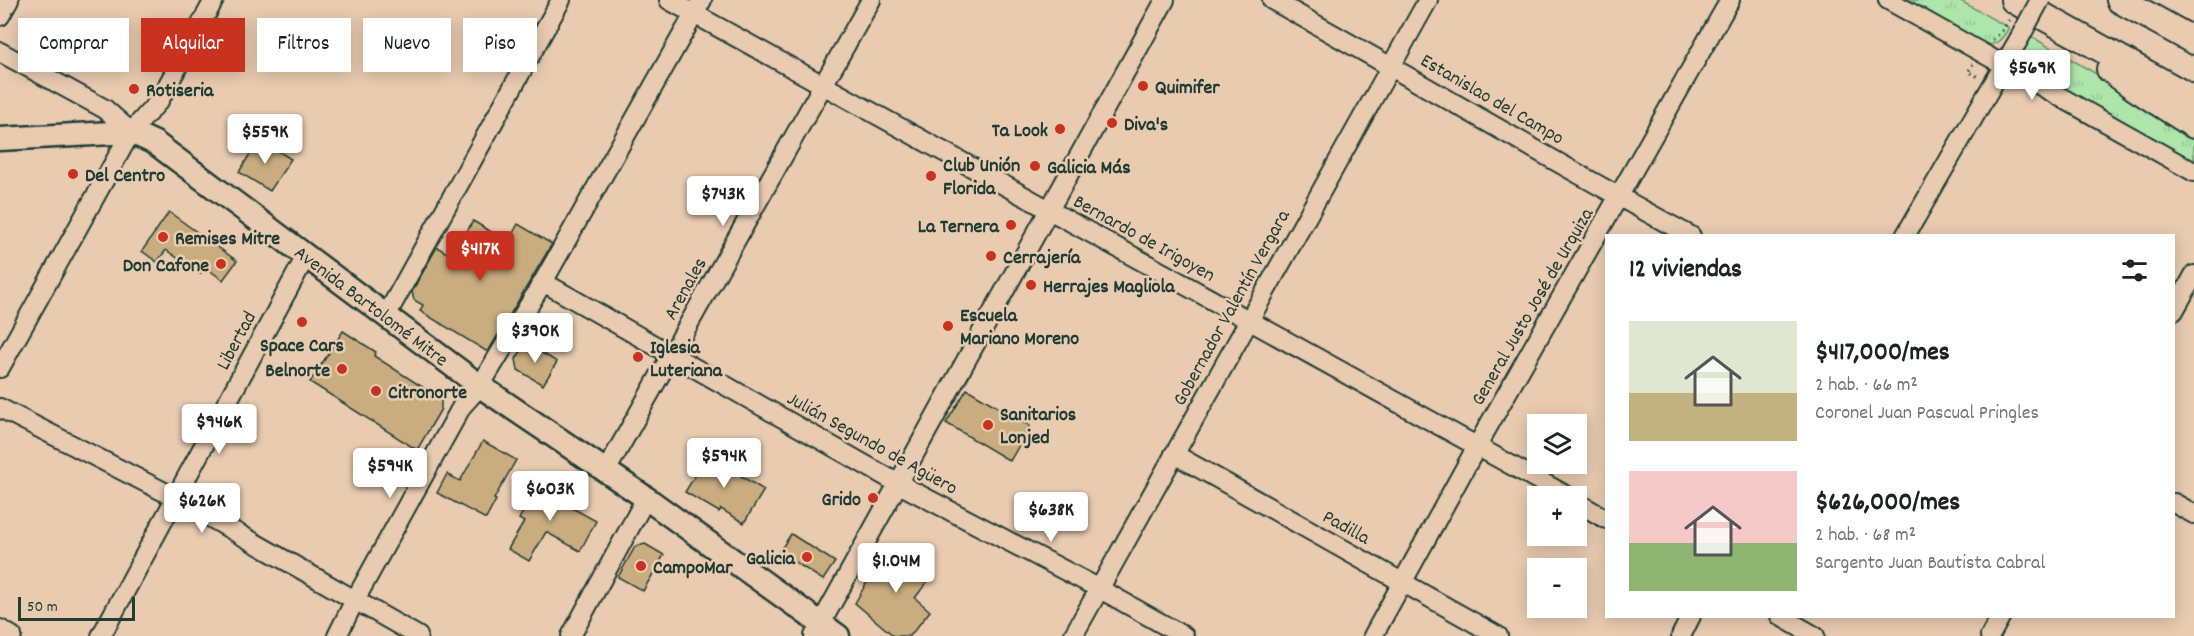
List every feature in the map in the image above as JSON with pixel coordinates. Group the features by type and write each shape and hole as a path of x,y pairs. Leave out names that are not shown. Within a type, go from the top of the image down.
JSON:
{"highway":[{"path":"2121,0 2194,41"},
{"path":"2030,4 2194,100"},
{"path":"2030,4 2133,86 2194,125"}],"main road":[{"name":"Avenida Bartolomé Mitre","path":"0,139 130,132 155,143 480,386 646,498 825,632"}],"street":[{"path":"0,16 9,0"},
{"path":"0,368 130,132 159,101 214,0"},
{"path":"386,316 561,0"},
{"name":"Bernardo de Irigoyen","path":"669,0 698,7 824,85 1549,486"},
{"name":"Arenales","path":"606,471 871,0"},
{"path":"825,632 899,484 1165,0"},
{"name":"Estanislao del Campo","path":"1272,0 1687,234"},
{"name":"Gobernador Valentín Vergara","path":"1073,636 1428,0"},
{"name":"General Justo José de Urquiza","path":"1373,636 1477,446 1730,0"},
{"path":"1888,0 2194,172"},
{"path":"1906,234 2019,39 2030,4"},
{"path":"338,636 355,600 462,406 480,386 543,282 698,7"},
{"path":"0,52 105,109 130,132"},
{"name":"Libertad","path":"101,636 306,256"},
{"path":"2175,309 2194,275"},
{"name":"Julián Segundo de Agüero","path":"543,282 899,484 1100,588 1184,636"},
{"path":"0,408 176,498 418,636"},
{"name":"Padilla","path":"1174,454 1498,636"},
{"path":"571,636 646,498"},
{"path":"2175,504 2194,514"},
{"path":"1587,508 1605,518"},
{"path":"1681,636 1690,618"},
{"path":"1784,618 1815,636"},
{"path":"1990,636 2000,618"},
{"path":"0,629 12,636"}],"green space":[{"path":"1900,0 1959,0 2009,28 1997,42 1989,45 1978,44"},
{"path":"2032,37 2119,87 2194,135 2194,163 2030,69 2024,51"}],"building":[{"path":"259,139 291,159 270,191 239,172"},
{"path":"169,212 237,261 223,280 205,267 200,274 166,250 157,262 142,251"},
{"path":"473,221 508,242 518,224 552,244 489,350 486,351 420,311 423,305 414,300 412,292 437,247 452,256"},
{"path":"343,331 376,352 374,356 441,399 441,409 417,450 310,382"},
{"path":"526,343 557,362 543,385 518,370 516,359"},
{"name":"Sanitarios Lonjed","path":"967,389 1030,426 1010,461 946,423"},
{"path":"483,441 516,460 494,499 496,500 486,519 437,493 447,474 460,481"},
{"path":"709,453 743,473 741,476 764,490 744,523 721,509 719,512 685,492"},
{"path":"542,477 562,488 556,499 596,521 580,551 546,532 529,561 508,549 524,522 519,519"},
{"name":"Galicia","path":"791,534 835,562 823,580 779,552"},
{"name":"CampoMar","path":"645,544 664,555 643,591 618,577 635,547"},
{"path":"887,547 934,573 915,598 930,611 910,636 894,636 855,603"}],"place":[{"name":"Quimifer","path":"1143,86"},
{"name":"Rotiseria","path":"134,89"},
{"name":"Diva's","path":"1112,123"},
{"name":"Ta Look","path":"1060,129"},
{"name":"Galicia Más","path":"1035,166"},
{"name":"Del Centro","path":"73,174"},
{"name":"Club Unión Florida","path":"931,176"},
{"name":"La Ternera","path":"1011,225"},
{"name":"Remises Mitre","path":"163,237"},
{"name":"Cerrajería","path":"991,256"},
{"name":"Don Cafone","path":"221,264"},
{"name":"Herrajes Magliola","path":"1031,285"},
{"name":"Space Cars","path":"302,322"},
{"name":"Escuela Mariano Moreno","path":"948,326"},
{"name":"Iglesia Luteriana","path":"638,357"},
{"name":"Belnorte","path":"342,369"},
{"name":"Citronorte","path":"376,391"},
{"name":"Sanitarios Lonjed","path":"988,425"},
{"name":"Grido","path":"873,498"},
{"name":"Galicia","path":"807,557"},
{"name":"CampoMar","path":"641,566"}]}
